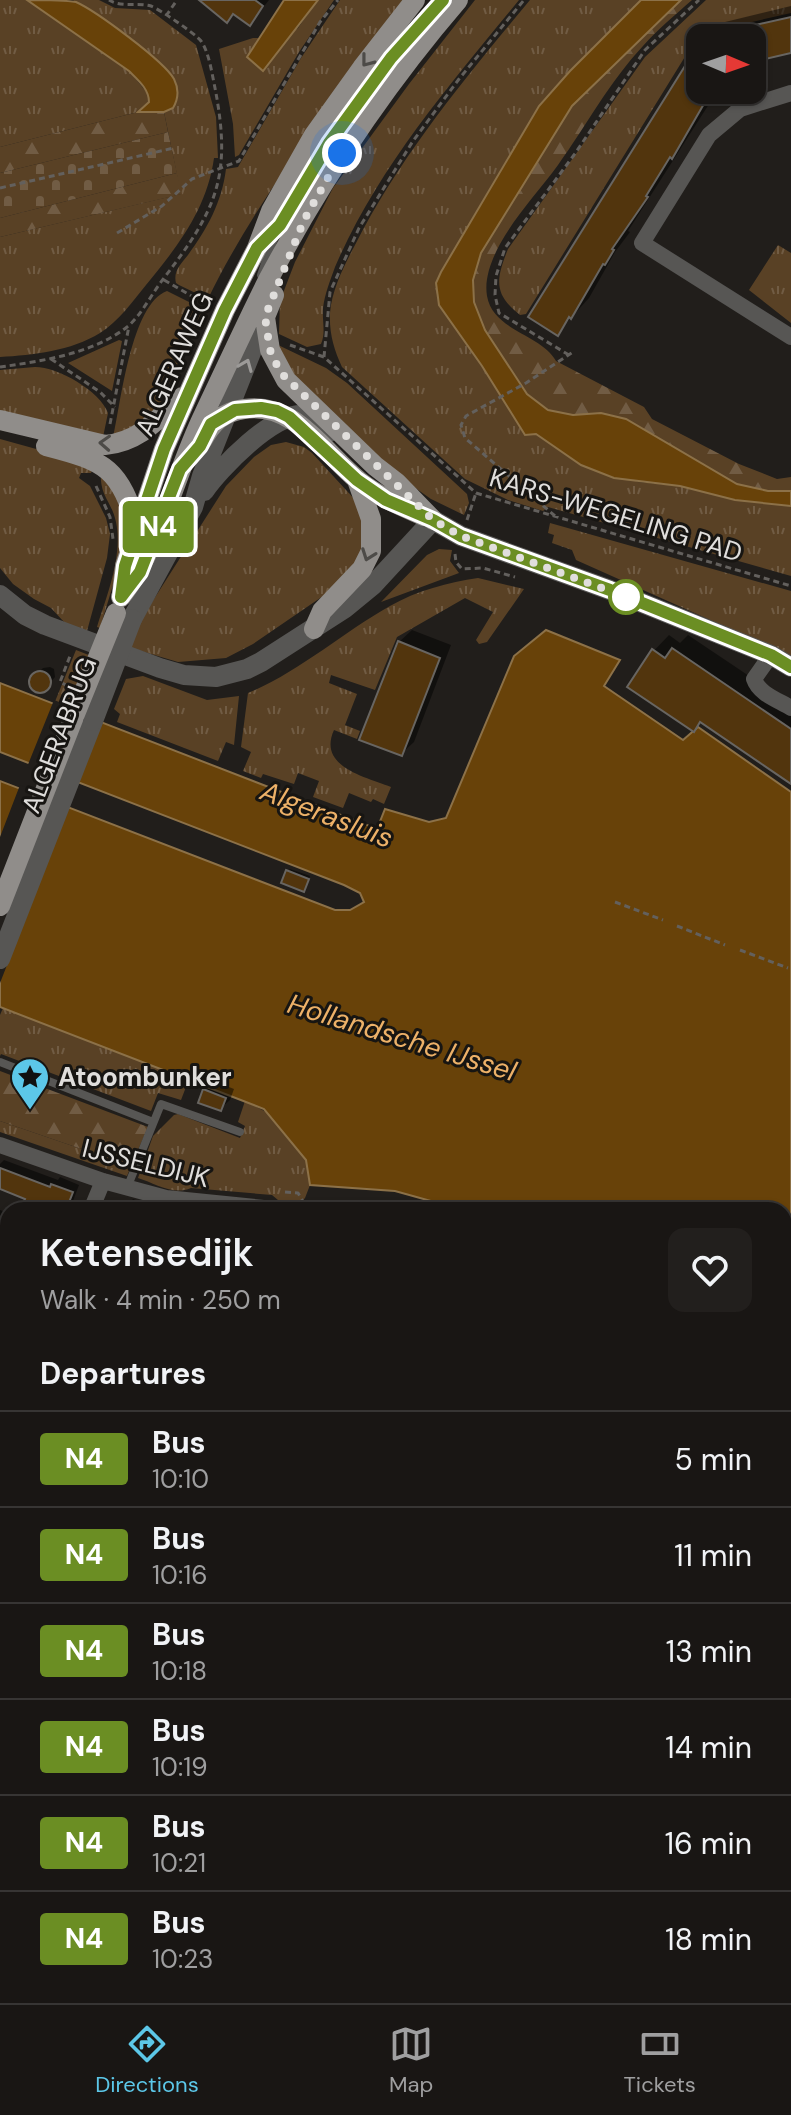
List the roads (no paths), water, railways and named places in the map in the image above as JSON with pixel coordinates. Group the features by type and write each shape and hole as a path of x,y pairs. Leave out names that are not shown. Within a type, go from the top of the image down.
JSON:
{"main road":[{"name":"ALGERAWEG","path":"123,610 125,566 164,449 225,310 257,248 271,211 314,135 415,0"},
{"name":"ALGERAWEG","path":"123,610 180,469 268,280 342,153 389,86 458,0"},
{"name":"ALGERAWEG","path":"265,317 304,220"},
{"path":"265,317 270,350 286,380 433,520"},
{"path":"0,420 105,445 120,444 155,423 190,388"},
{"path":"180,469 200,446 211,424 226,414 244,408 277,411 289,417 357,480 386,500 433,520"},
{"path":"0,434 76,453 106,468 122,485 138,530"},
{"path":"314,629 322,611 362,569 371,551 371,519 357,480"},
{"name":"ALGERABRUG","path":"0,906 123,610"}],"street":[{"path":"791,93 740,109 709,135 642,243 791,337"},
{"name":"ALGERAWEG","path":"123,610 193,507 202,476 265,317"},
{"path":"193,507 215,475 233,456 289,417 312,417 329,432 355,444"},
{"path":"0,595 25,615 45,625 160,668 198,677 216,677 247,669 314,629 373,585 433,520 461,536 610,590 771,655 791,667"},
{"name":"ALGERABRUG","path":"0,959 123,610"},
{"path":"771,655 754,679 755,683 791,708"},
{"name":"IJSSELDIJK","path":"0,1145 127,1188 196,1202"},
{"path":"94,1202 103,1181"}],"lane":[{"name":"ALGERAWEG","path":"222,376 280,225 339,129 391,58 444,0"},
{"name":"ALGERAWEG","path":"257,248 280,225"},
{"path":"0,1062 153,1122"},
{"path":"127,1188 161,1104 240,1132"}],"water":[{"path":"27,0 76,2 113,26 144,49 174,79 178,94 173,108 164,112 138,112 149,102 149,97 136,78"},
{"path":"284,0 318,0 263,71 247,57"},
{"path":"641,0 681,0 572,106 481,253 473,280 474,302 485,330 527,394 548,410 573,415 601,413 626,419 737,484 768,491 791,491 791,506 735,500 680,486 614,478 581,465 536,434 525,435 439,305 436,283 441,272 539,106"},
{"path":"546,630 620,660 604,686 683,740 698,727 791,792 791,1202 434,1202 395,1191 310,1185 306,1160 264,1109 0,1007 0,781 335,910 350,910 364,902 360,893 344,885 0,752 0,683 377,829 385,809 429,822 446,818 514,656"}],"place":[{"name":"Atoombunker","path":"30,1111"}],"water label":[{"name":"Algerasluis","path":"327,814"},
{"name":"Hollandsche IJssel","path":"402,1037"}]}
